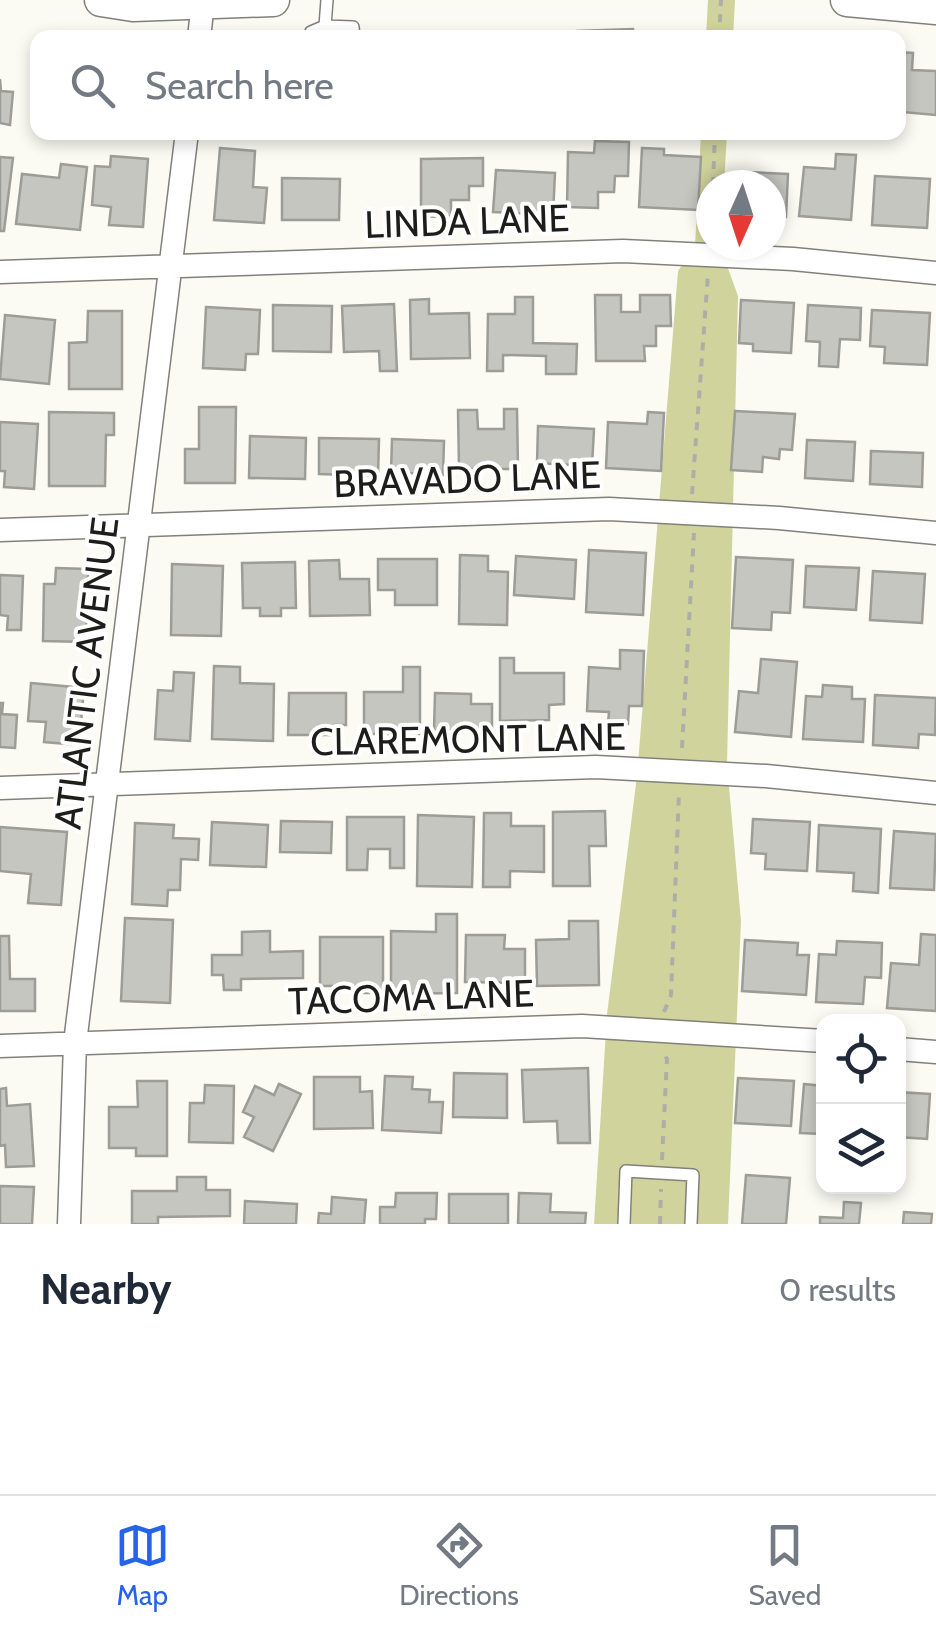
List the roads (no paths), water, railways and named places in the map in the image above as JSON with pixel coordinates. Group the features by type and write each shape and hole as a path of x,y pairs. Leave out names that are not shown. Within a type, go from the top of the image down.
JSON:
{"street":[{"path":"102,0 133,5 273,0"},
{"path":"847,0 917,5"},
{"path":"200,30 203,2"},
{"name":"ATLANTIC AVENUE","path":"68,1224 75,1044 186,140"},
{"name":"LINDA LANE","path":"0,272 623,250 936,273"},
{"name":"BRAVADO LANE","path":"0,530 609,509 780,518 936,533"},
{"name":"CLAREMONT LANE","path":"0,788 596,767 936,793"},
{"name":"TACOMA LANE","path":"0,1046 582,1026 816,1041"},
{"path":"906,1050 936,1052"}],"lane":[{"path":"326,26 328,0"},
{"path":"316,30 326,26 353,30"},
{"path":"624,1224 626,1171 693,1175 692,1224"}]}
